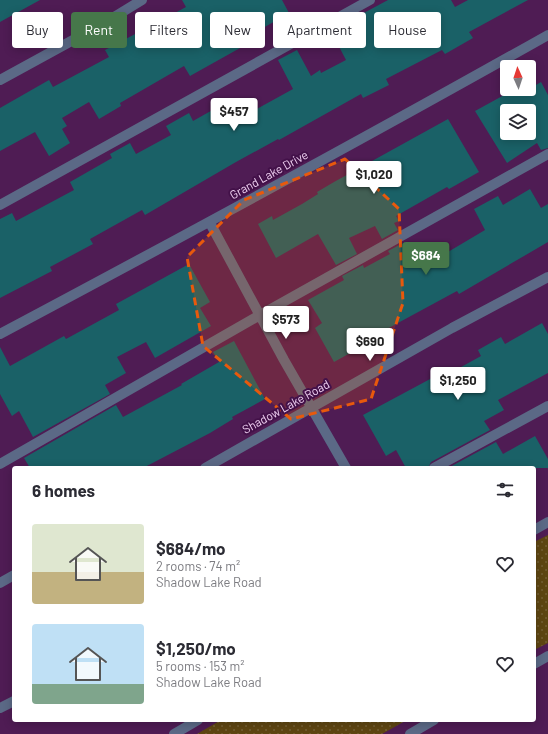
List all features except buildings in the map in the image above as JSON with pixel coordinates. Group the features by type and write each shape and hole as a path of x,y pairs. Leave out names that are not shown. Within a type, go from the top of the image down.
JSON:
{"street":[{"path":"0,80 106,22 142,0"},
{"path":"0,205 370,0"},
{"name":"Grand Lake Drive","path":"0,334 210,223 548,35"},
{"path":"0,464 260,315 548,154"},
{"path":"210,223 311,408 345,466"},
{"name":"Shadow Lake Road","path":"209,466 452,328 548,277"},
{"path":"438,466 548,406"},
{"path":"536,529 548,522"},
{"path":"0,583 12,576"},
{"path":"536,663 548,656"},
{"path":"0,708 12,702"},
{"path":"174,734 195,722"},
{"path":"410,734 431,722"}],"highlighted area":[{"path":"345,159 399,209 403,303 371,399 291,419 203,346 187,257 244,200"}],"shaded area":[{"path":"548,535 548,643 536,649 536,541"},
{"path":"218,722 403,722 382,734 197,734"}]}
